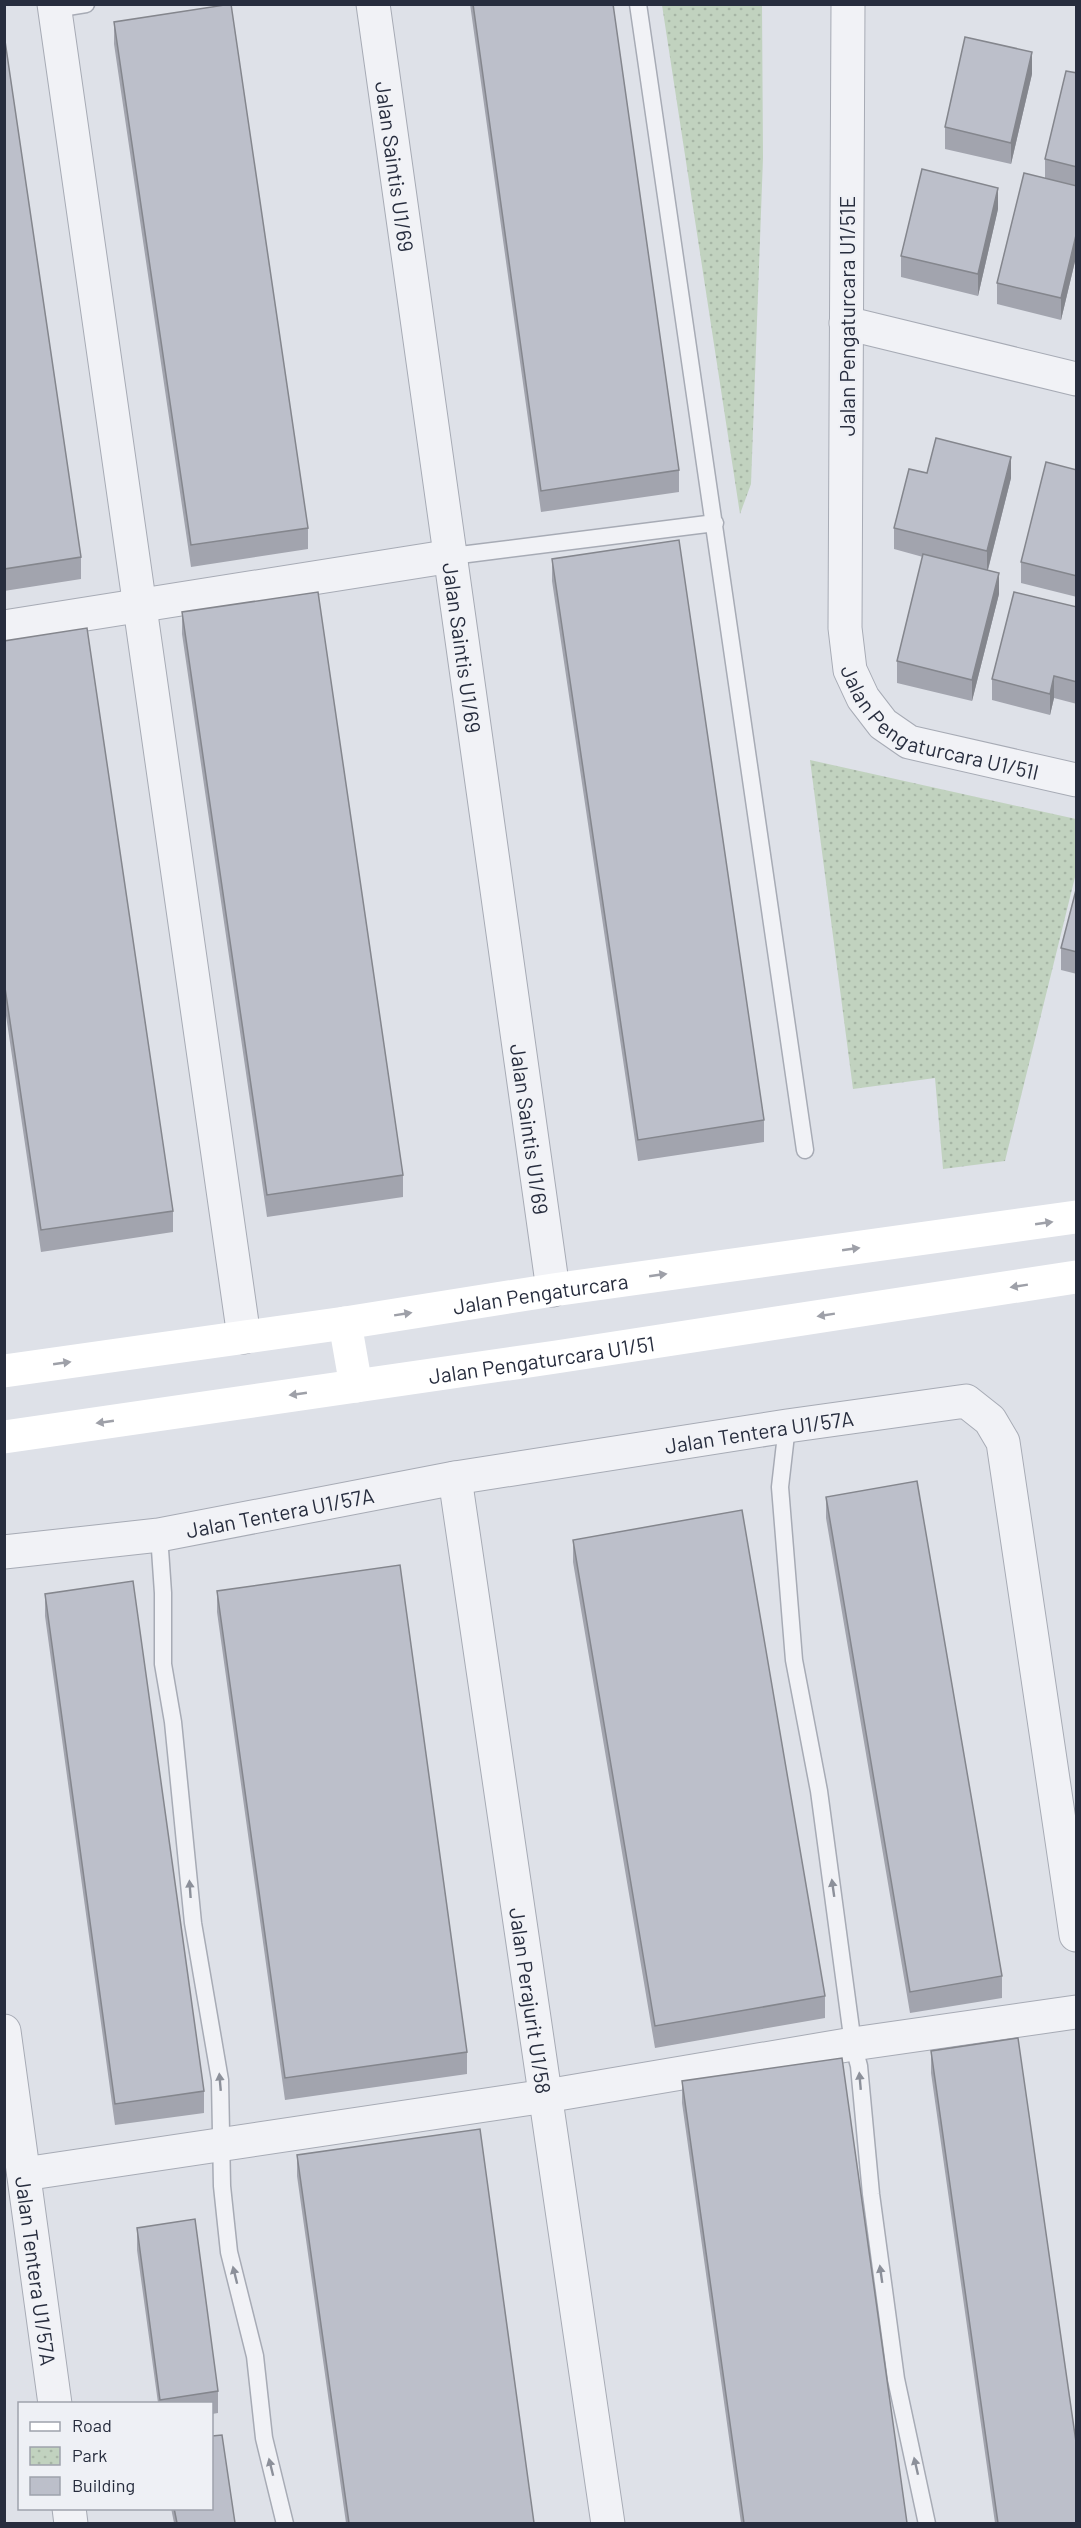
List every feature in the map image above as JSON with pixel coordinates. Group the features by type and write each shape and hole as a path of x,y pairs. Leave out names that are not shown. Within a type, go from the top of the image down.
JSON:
{"street":[{"name":"Jalan Saintis U1/69","path":"373,4 421,364 452,556 553,1290"},
{"name":"Jalan Pengaturcara U1/51E","path":"845,628 848,4"},
{"path":"54,7 244,1337"},
{"path":"846,324 1077,379"},
{"path":"4,627 452,556"},
{"name":"Jalan Pengaturcara U1/51I","path":"845,628 850,670 863,698 883,724 909,742 1077,780"},
{"name":"Jalan Pengaturcara","path":"4,1371 345,1323 553,1290 1077,1217"},
{"name":"Jalan Pengaturcara U1/51","path":"4,1437 1077,1277"},
{"path":"345,1323 356,1386"},
{"name":"Jalan Tentera U1/57A","path":"4,1552 159,1535 455,1478 787,1426 966,1401 990,1420 1003,1442 1077,1935"},
{"name":"Jalan Perajurit U1/58","path":"455,1478 608,2523"},
{"path":"24,2174 546,2096 853,2044 1077,2012"},
{"name":"Jalan Tentera U1/57A","path":"4,2031 55,2402"}],"lane":[{"path":"54,7 86,4"},
{"path":"638,4 805,1150"},
{"path":"452,556 715,523"},
{"path":"787,1426 780,1487 794,1660 819,1791 853,2044 859,2066 871,2194 896,2379 927,2523"},
{"path":"159,1535 164,1664 173,1722 193,1923 220,2080 222,2186 230,2252 255,2356 264,2438 285,2523"}],"green space":[{"path":"662,5 762,5 763,158 751,484 740,514"},
{"path":"810,760 1076,819 1076,873 1005,1161 943,1169 935,1078 853,1089"}],"building":[{"path":"231,4 308,528 191,545 114,22"},
{"path":"473,4 613,4 679,470 541,491"},
{"path":"4,34 81,557 4,569"},
{"path":"965,37 1032,52 1011,143 945,127"},
{"path":"1066,71 1077,73 1077,167 1045,159"},
{"path":"922,169 998,188 978,274 901,256"},
{"path":"1024,173 1077,186 1077,231 1061,298 997,283"},
{"path":"936,438 1011,457 987,551 894,528 909,469 927,473"},
{"path":"1046,462 1077,470 1077,576 1021,562"},
{"path":"679,540 764,1120 638,1140 552,559"},
{"path":"923,554 999,573 972,680 897,661"},
{"path":"318,592 403,1175 267,1195 182,612"},
{"path":"1014,592 1077,607 1077,682 1054,676 1050,694 992,679"},
{"path":"87,628 173,1211 41,1230 4,981 4,641"},
{"path":"1077,886 1077,952 1061,948"},
{"path":"917,1481 1002,1976 910,1992 826,1497"},
{"path":"742,1510 825,1996 655,2026 573,1540"},
{"path":"400,1565 467,2052 285,2078 217,1591"},
{"path":"133,1581 204,2091 115,2104 45,1594"},
{"path":"1018,2038 1077,2449 1077,2523 998,2523 931,2051"},
{"path":"842,2058 907,2523 744,2523 682,2081"},
{"path":"480,2129 534,2523 349,2523 297,2155"},
{"path":"195,2219 218,2391 160,2400 137,2228"},
{"path":"222,2435 235,2523 177,2523 174,2510 213,2510 213,2436"}]}
